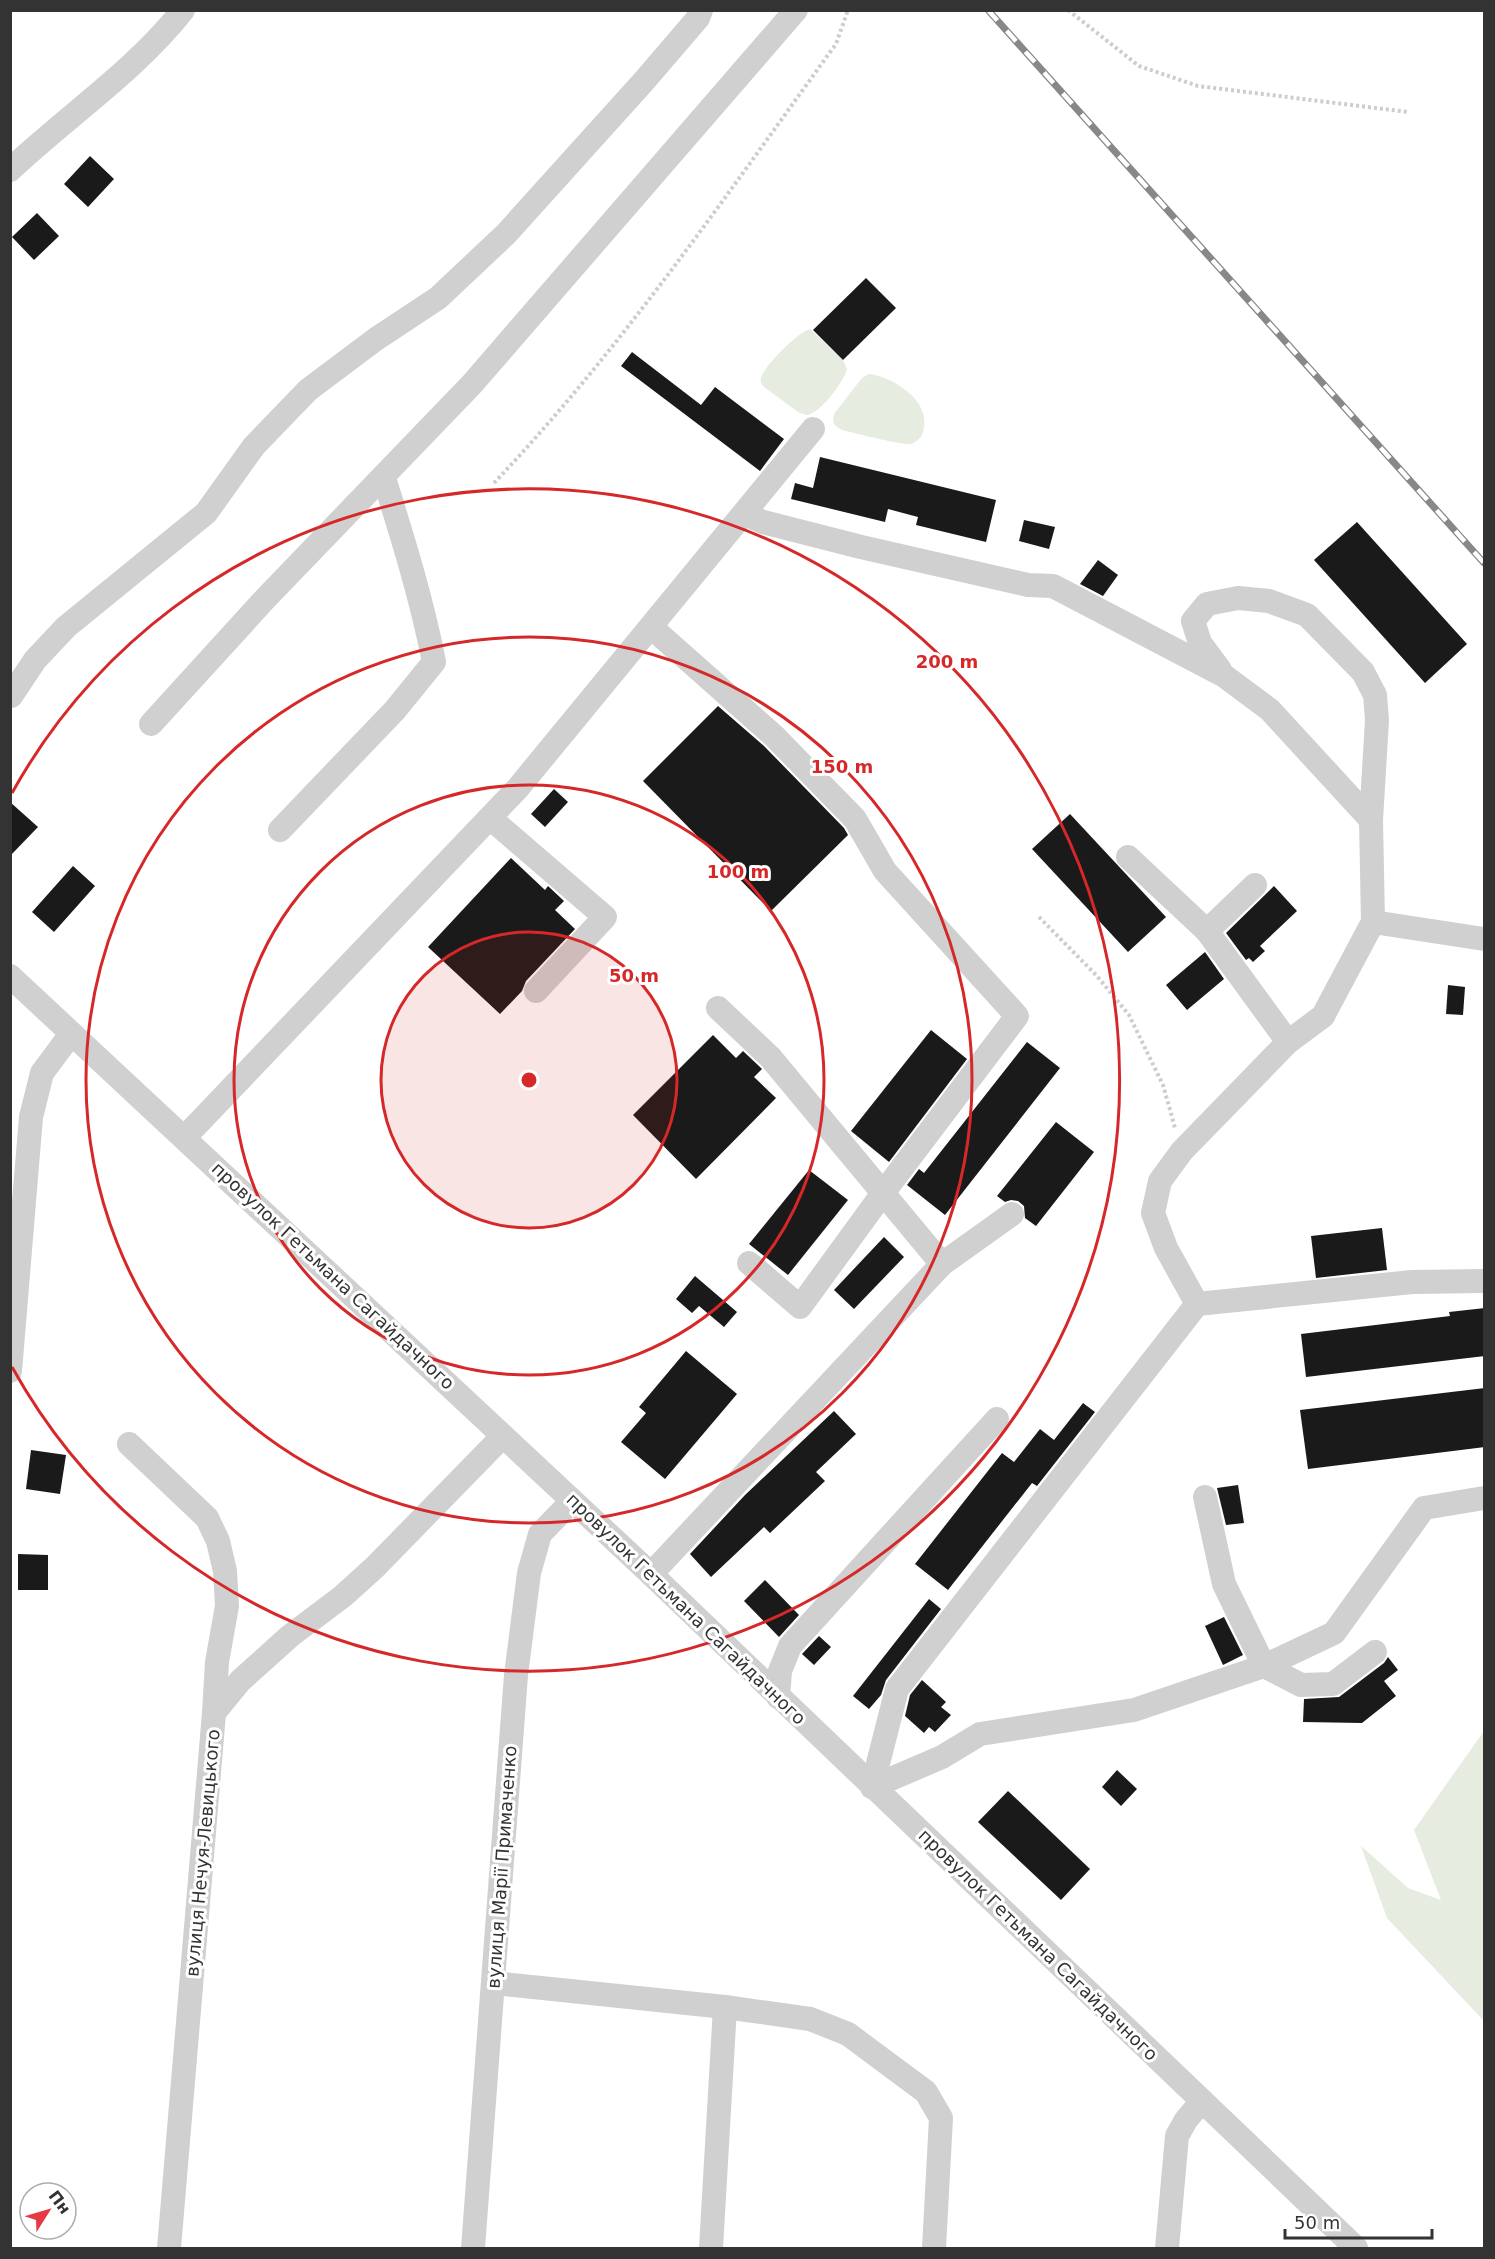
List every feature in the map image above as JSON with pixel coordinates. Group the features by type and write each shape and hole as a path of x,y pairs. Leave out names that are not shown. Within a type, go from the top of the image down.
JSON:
{"street":[{"path":"10,170 39,143 111,85 183,10"},
{"path":"11,696 35,660 66,627 206,513 254,446 308,390 376,339 438,298 506,234 644,81 698,18 701,10"},
{"path":"151,724 265,599 384,478 472,384 796,10"},
{"path":"185,1137 518,788 813,429"},
{"path":"280,830 395,710 434,662 405,544 384,478"},
{"path":"745,513 763,522 861,547 1028,585 1053,586 1223,675 1270,710 1371,820"},
{"path":"1197,1304 1166,1248 1153,1213 1160,1181 1182,1151 1288,1042 1323,1016 1373,922 1371,820 1377,720 1375,694 1362,672 1307,615 1269,601 1238,598 1207,604 1193,621 1200,642 1223,675"},
{"path":"651,627 774,736 855,819 885,871 1017,1017 883,1193 800,1307 749,1263"},
{"path":"490,818 605,917 536,991"},
{"path":"1128,857 1207,931 1288,1042"},
{"path":"1207,931 1255,885"},
{"path":"1373,922 1485,939"},
{"name":"провулок Гетьмана Сагайдачного","path":"10,976 651,1574 1356,2248"},
{"path":"718,1008 770,1057 942,1264"},
{"path":"10,1371 31,1117 42,1073 71,1034"},
{"path":"651,1574 942,1264 1012,1214"},
{"path":"872,1786 897,1689 1197,1304 1412,1282 1485,1281"},
{"path":"778,1697 780,1671 790,1646 997,1419"},
{"name":"вулиця Нечуя-Левицького","path":"169,2248 214,1713 248,1673 375,1567 503,1436"},
{"path":"129,1444 207,1518 218,1541 225,1571 227,1606 218,1662 214,1713"},
{"path":"1205,1497 1224,1584 1264,1666 1301,1685 1333,1684 1375,1652"},
{"path":"872,1786 942,1757 980,1734 1134,1710 1264,1666 1334,1633 1424,1508 1485,1498"},
{"name":"вулиця Марії Примаченко","path":"473,2248 516,1676 529,1573 540,1534 572,1501"},
{"path":"493,1983 725,2007 810,2019 848,2034 926,2092 941,2118 934,2248"},
{"path":"711,2248 725,2007"},
{"path":"1167,2248 1177,2136 1186,2120 1202,2101"}],"path":[{"path":"494,483 544,430 644,307 836,45 848,10"},
{"path":"1068,10 1139,66 1198,86 1408,112"},
{"path":"1039,917 1097,976 1129,1015 1163,1085 1182,1151"}],"shaded area":[{"path":"810,329 843,360 847,369 841,382 824,404 806,415 798,412 764,387 761,378 782,350"},
{"path":"869,374 900,386 917,401 925,421 922,434 916,441 910,444 897,443 842,430 835,426 834,414 862,378"},
{"path":"1484,1731 1484,2021 1387,1918 1361,1846 1408,1888 1441,1900 1414,1830"}],"building":[{"path":"90,156 114,179 88,207 64,184"},
{"path":"37,213 59,236 34,260 12,237"},
{"path":"866,278 896,308 843,360 813,330"},
{"path":"632,352 701,405 715,387 784,439 760,471 621,366"},
{"path":"820,457 996,500 986,542 916,525 918,517 888,509 885,522 791,499 795,483 813,488"},
{"path":"1024,520 1055,527 1049,549 1019,541"},
{"path":"1357,522 1467,644 1425,683 1314,560"},
{"path":"1098,560 1118,575 1103,596 1080,584"},
{"path":"718,706 764,746 844,828 848,835 771,911 643,781"},
{"path":"554,789 568,802 545,827 531,814"},
{"path":"10,802 38,827 10,856"},
{"path":"1070,814 1166,917 1128,952 1032,849"},
{"path":"511,858 545,890 548,886 564,901 555,910 575,929 526,981 522,991 500,1014 428,947"},
{"path":"73,866 95,886 54,932 32,912"},
{"path":"1274,886 1297,911 1260,946 1265,951 1253,962 1249,958 1246,960 1226,933"},
{"path":"1205,952 1224,979 1187,1010 1166,985"},
{"path":"1448,985 1465,987 1463,1015 1446,1014"},
{"path":"931,1030 967,1059 889,1162 851,1131"},
{"path":"713,1035 736,1058 743,1051 762,1069 754,1077 776,1098 696,1179 633,1115"},
{"path":"1027,1042 1060,1068 945,1215 907,1185 919,1169 924,1173"},
{"path":"1056,1122 1094,1152 1036,1226 1025,1218 1024,1206 1018,1201 1005,1202 997,1196"},
{"path":"809,1170 848,1200 788,1275 749,1244"},
{"path":"1382,1228 1387,1270 1316,1278 1311,1236"},
{"path":"884,1237 904,1257 854,1309 834,1290"},
{"path":"695,1276 737,1312 724,1327 699,1306 692,1313 676,1299"},
{"path":"1485,1308 1485,1356 1306,1377 1301,1334 1450,1316 1449,1312"},
{"path":"686,1351 737,1394 665,1479 621,1442 646,1413 639,1407"},
{"path":"1485,1388 1485,1447 1308,1469 1300,1410"},
{"path":"1083,1403 1095,1412 1037,1486 1032,1483 948,1590 915,1564 1002,1453 1014,1462 1040,1429 1054,1440"},
{"path":"834,1411 856,1434 816,1472 825,1481 770,1533 764,1527 711,1577 690,1554 745,1495"},
{"path":"31,1450 66,1455 60,1494 26,1489"},
{"path":"1238,1485 1244,1523 1226,1525 1217,1488"},
{"path":"18,1554 48,1555 48,1590 18,1590"},
{"path":"765,1580 799,1615 779,1637 744,1601"},
{"path":"929,1599 941,1609 886,1680 881,1695 869,1709 853,1696"},
{"path":"1224,1617 1243,1655 1223,1665 1205,1626"},
{"path":"819,1636 831,1647 814,1665 802,1654"},
{"path":"1388,1657 1398,1670 1384,1681 1396,1696 1362,1723 1303,1722 1304,1699 1339,1697 1384,1663"},
{"path":"922,1680 946,1702 941,1707 951,1715 935,1732 929,1727 924,1733 905,1716 910,1695"},
{"path":"1117,1770 1137,1789 1121,1806 1102,1787"},
{"path":"1008,1791 1090,1869 1061,1900 978,1822"}],"railway":[{"path":"988,10 1484,563"}]}
